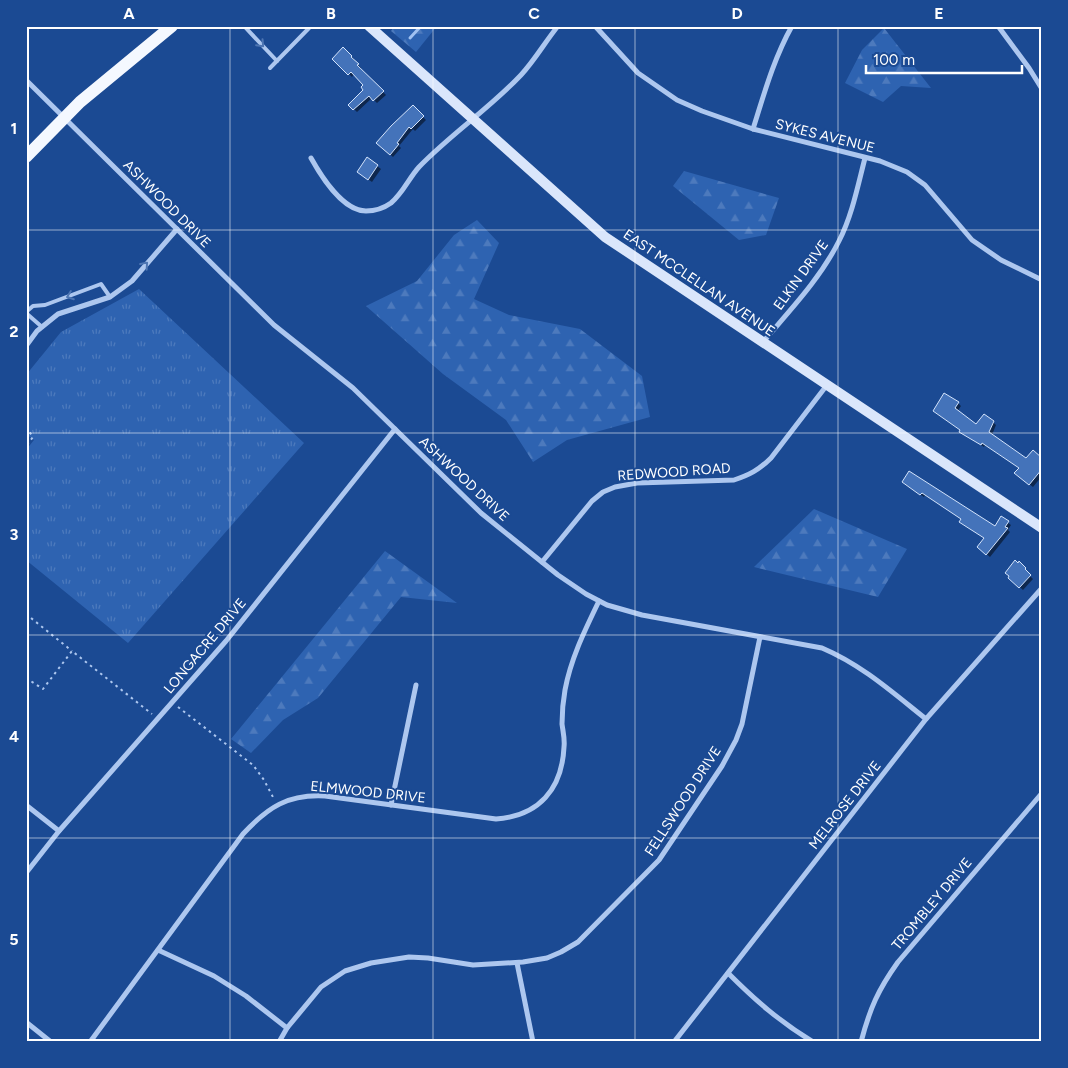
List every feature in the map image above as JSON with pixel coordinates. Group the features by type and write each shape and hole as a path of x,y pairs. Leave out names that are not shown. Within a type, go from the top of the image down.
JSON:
{"main road":[{"path":"26,157 80,102 172,26"}],"street":[{"name":"EAST MCCLELLAN AVENUE","path":"369,26 606,237 1042,528"},
{"path":"310,158 322,178 350,206 364,211 378,210 388,205 397,197 419,168 472,119 503,94 523,73 558,26"},
{"name":"SYKES AVENUE","path":"596,26 638,73 677,100 702,112 753,128 865,158 906,172 925,185 972,240 1001,260 1042,280"},
{"path":"753,128 770,75 784,40 792,26"},
{"path":"998,26 1042,89"},
{"name":"ASHWOOD DRIVE","path":"26,80 274,325 353,388 482,513 542,562 586,594 599,601 642,615 822,648 865,671 926,719"},
{"name":"ELKIN DRIVE","path":"763,342 812,284 840,240 865,158"},
{"path":"26,346 37,331 58,314 110,297 132,281 177,229"},
{"name":"REDWOOD ROAD","path":"542,562 592,501 603,492 615,487 637,483 734,480 748,476 760,469 827,385"},
{"name":"LONGACRE DRIVE","path":"26,872 226,641 395,429"},
{"name":"MELROSE DRIVE","path":"674,1042 926,719 1042,588"},
{"name":"ELMWOOD DRIVE","path":"90,1042 243,834 256,820 277,805 297,797 311,795 496,819 513,818 530,811 544,800 557,782 562,764 565,688 576,649 599,601"},
{"name":"FELLSWOOD DRIVE","path":"279,1042 321,987 346,971 371,963 409,957 473,965 517,963 547,958 578,942 659,860 707,790 736,740 742,724 760,636"},
{"path":"391,805 416,685"},
{"name":"TROMBLEY DRIVE","path":"861,1042 869,1013 881,986 898,962 1042,793"},
{"path":"26,805 59,832"},
{"path":"158,950 214,976 246,996 288,1028"},
{"path":"517,963 533,1042"},
{"path":"728,973 763,1007 787,1026 813,1042"},
{"path":"26,1022 51,1042"}],"lane":[{"path":"244,26 277,61"},
{"path":"270,68 311,26"},
{"path":"42,327 26,313 33,306 45,305 101,284 110,297"}],"path":[{"path":"26,426 33,437 26,446"},
{"path":"26,614 158,718"},
{"path":"26,678 43,689 72,651"},
{"path":"172,703 253,765 264,780 277,805"}],"green space":[{"path":"395,26 437,26 416,52 391,31"},
{"path":"884,28 931,88 901,86 883,102 845,83 862,50"},
{"path":"684,171 779,198 766,235 739,240 673,186"},
{"path":"477,220 499,243 474,299 509,315 580,329 642,376 650,417 567,440 533,462 506,420 443,374 366,306 417,281 454,235"},
{"path":"139,289 304,443 128,643 26,560 26,450 34,440 26,434 26,375 61,332"},
{"path":"814,509 907,549 878,597 754,567"},
{"path":"385,551 457,603 401,597 318,698 283,720 251,753 231,739"}],"building":[{"path":"343,47 359,64 357,65 384,91 373,101 369,96 353,110 348,105 363,90 361,87 363,85 351,72 348,75 332,59"},
{"path":"413,105 424,116 411,129 409,127 390,155 376,143"},
{"path":"367,157 378,165 368,180 357,172"},
{"path":"944,393 959,402 955,408 976,424 984,414 994,421 989,432 1026,458 1033,450 1042,458 1042,469 1029,485 1014,473 1019,468 982,443 981,445 959,432 960,430 933,411"},
{"path":"909,471 995,526 1001,516 1009,521 1005,527 1008,528 986,555 977,547 984,538 959,522 961,519 902,482"},
{"path":"1015,560 1018,563 1019,561 1031,575 1019,588 1005,573"}],"waterway":[{"path":"410,38 421,26"}]}
